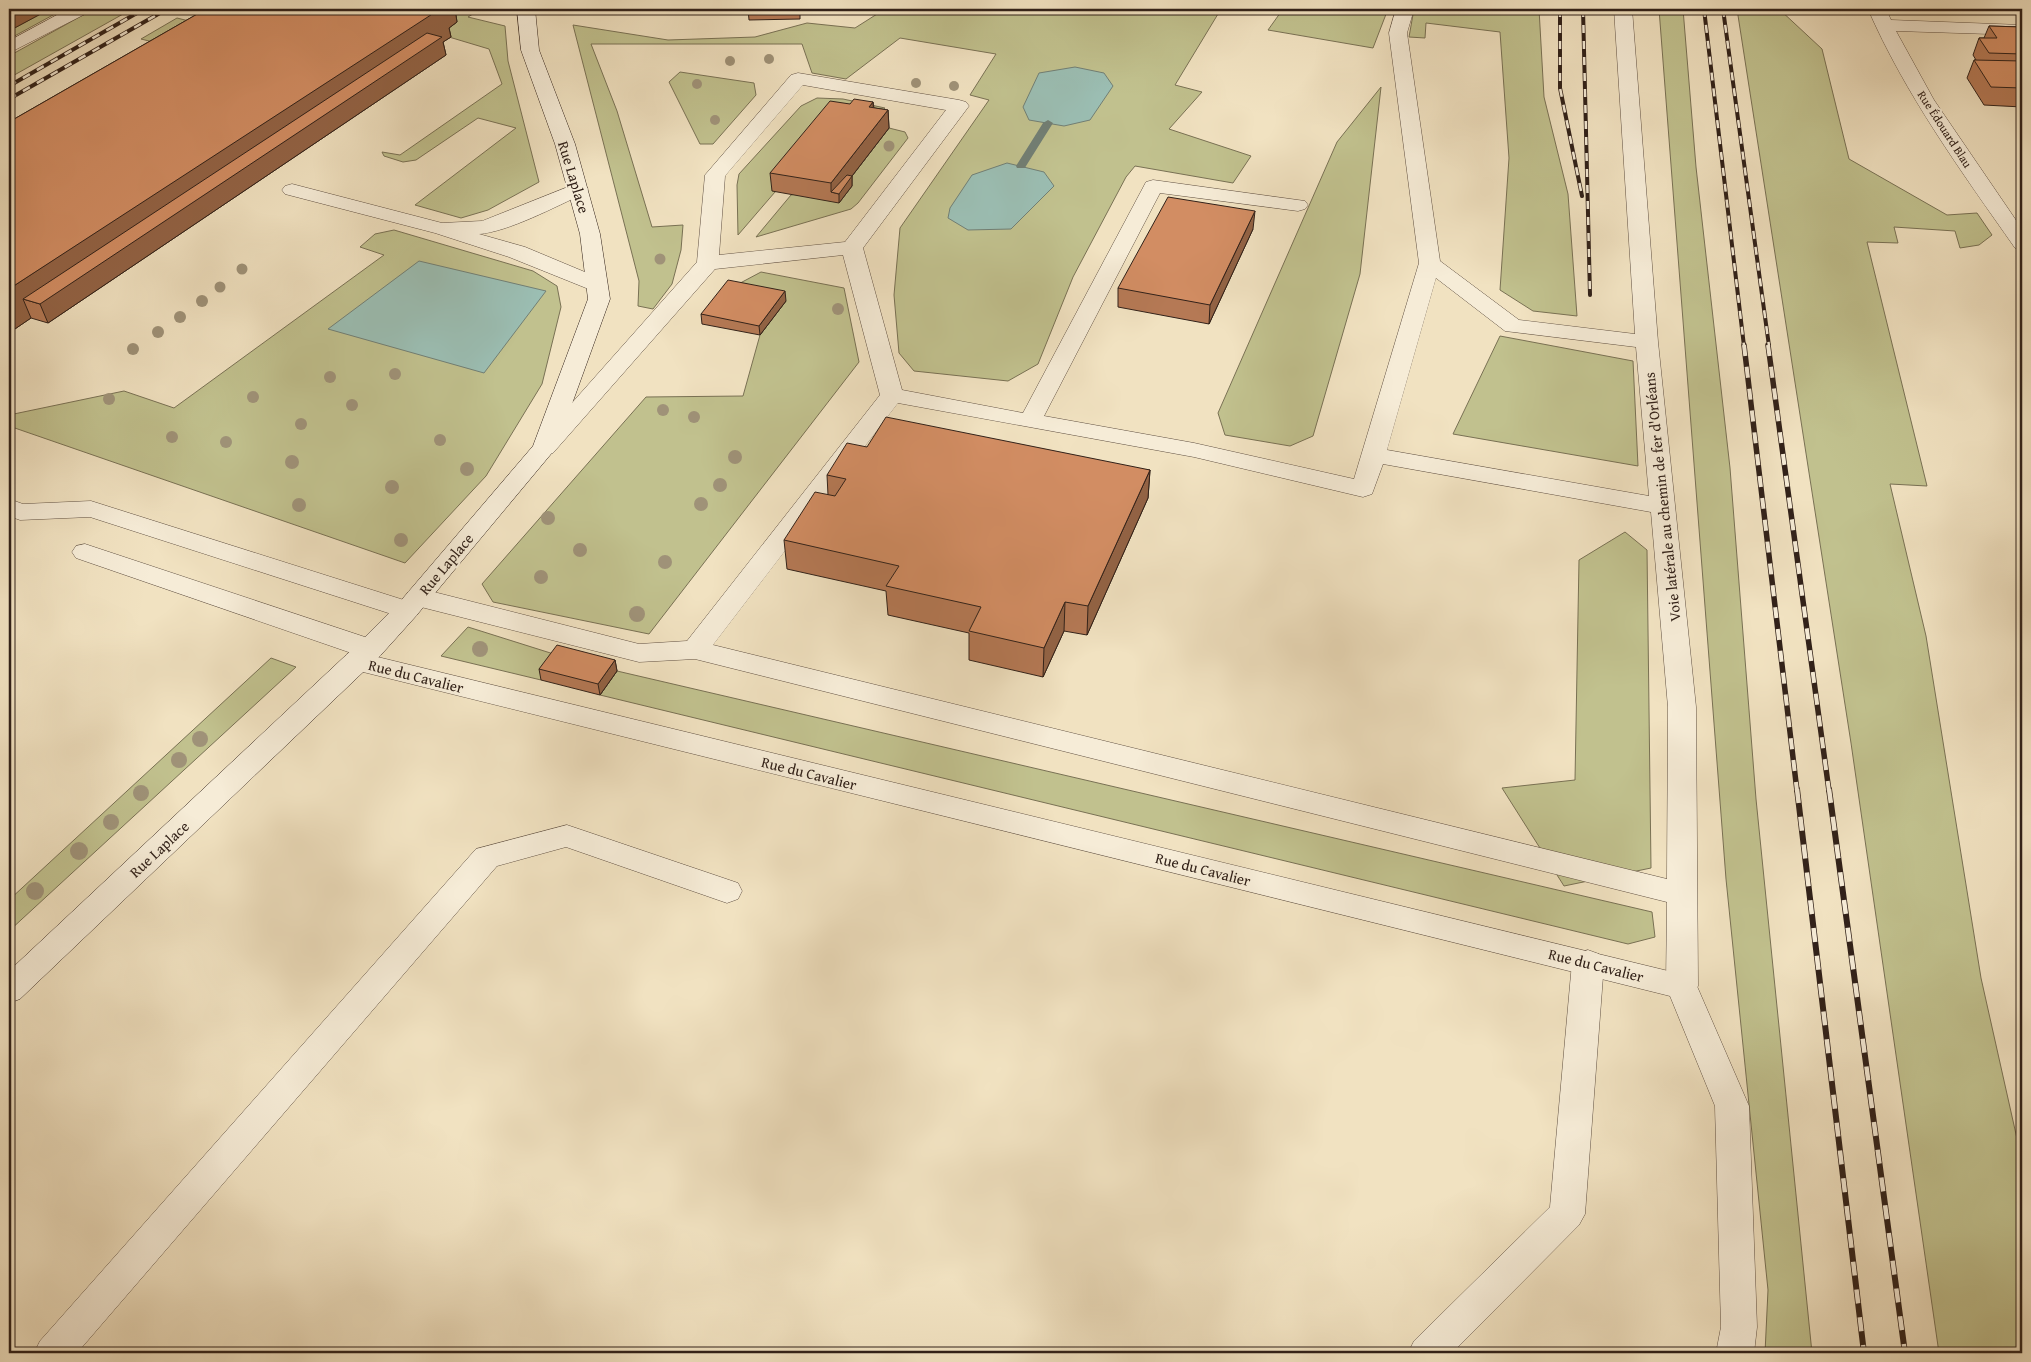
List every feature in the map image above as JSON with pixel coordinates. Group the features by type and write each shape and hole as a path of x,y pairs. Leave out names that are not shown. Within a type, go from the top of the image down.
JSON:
{"street":[{"path":"9,48 81,9"},
{"name":"Rue Laplace","path":"9,990 363,655 413,603 544,448 599,299 590,234 578,189 530,50 526,9"},
{"path":"892,395 1194,450 1363,489 1430,263 1398,33 1404,9"},
{"name":"Voie latérale au chemin de fer d'Orléans","path":"1623,9 1647,342 1682,707 1682,986"},
{"path":"1880,17 2022,30"},
{"name":"Rue Édouard Blau","path":"1880,17 1928,104 2022,244"},
{"path":"544,448 708,263 715,175 798,79 959,106 852,248 708,263"},
{"path":"1030,421 1153,186 1298,205"},
{"path":"442,229 485,227 578,189"},
{"path":"292,190 442,229 517,252 596,285"},
{"path":"852,248 892,395"},
{"path":"1430,263 1512,326 1647,342"},
{"path":"695,650 892,395"},
{"path":"1373,455 1663,506"},
{"path":"9,507 20,512 92,509 413,603 639,653 695,650 1682,894"},
{"name":"Rue du Cavalier","path":"85,552 363,655 1682,986"},
{"path":"53,1353 487,857 566,836 727,891"},
{"path":"1427,1353 1567,1214 1588,963"},
{"path":"1682,986 1732,1106 1739,1327 1735,1353"}],"green space":[{"path":"50,9 64,9 9,39 9,31"},
{"path":"94,9 132,9 9,78 9,56"},
{"path":"402,9 448,9 460,12 465,9 481,9 468,17 505,26 508,61 539,182 488,210 461,218 415,205 516,128 478,118 416,160 403,162 384,156 382,152 400,155 502,84 489,49 439,34 457,22"},
{"path":"885,9 1221,9 1175,85 1202,92 1169,129 1251,156 1233,183 1135,166 1126,177 1073,277 1038,364 1008,381 914,371 899,353 894,295 900,228 989,100 970,95 996,54 900,38 846,79 812,73 802,44 591,44 617,111 652,227 683,225 681,250 672,284 653,309 638,306 639,281 573,25 668,40 755,37 807,23 855,28"},
{"path":"1283,9 1388,9 1373,48 1268,30"},
{"path":"1414,9 1539,9 1544,97 1568,194 1577,316 1533,311 1500,290 1509,158 1500,32 1426,23 1425,38 1409,37"},
{"path":"1659,9 1683,9 1696,167 1730,468 1756,799 1812,1353 1765,1353 1768,1290 1726,879"},
{"path":"1737,9 1779,9 1822,49 1849,159 1947,215 1977,213 1992,235 1979,245 1960,248 1955,231 1894,227 1898,243 1867,242 1927,486 1890,484 1926,636 1981,978 2022,1161 2022,1353 1939,1353 1851,743"},
{"path":"177,18 205,25 169,46 141,39"},
{"path":"680,72 754,83 756,95 713,144 700,144 669,82"},
{"path":"1381,87 1360,274 1313,436 1290,446 1225,435 1218,413 1337,142"},
{"path":"817,98 843,99 885,108 874,120 775,192 738,235 737,185 739,174 801,106"},
{"path":"889,128 905,132 908,138 858,203 851,209 756,237 791,195 846,184"},
{"path":"394,230 533,271 557,286 561,307 542,384 486,476 405,563 9,426 9,415 124,391 174,408 384,255 360,247 375,234"},
{"path":"761,272 844,288 859,362 649,634 493,602 482,584 646,397 743,396 760,335 785,301 729,289"},
{"path":"1500,336 1633,361 1638,466 1453,434"},
{"path":"1625,532 1647,550 1651,868 1564,886 1502,788 1575,780 1579,560"},
{"path":"468,627 560,656 541,680 441,656"},
{"path":"271,658 296,667 9,931 9,900"},
{"path":"617,671 1652,912 1655,937 1628,944 600,695"}],"water":[{"path":"1075,67 1104,73 1113,86 1090,120 1064,126 1029,120 1023,107 1039,73"},
{"path":"1007,163 1044,172 1054,186 1011,229 968,230 948,218 950,208 972,175"},
{"path":"419,261 546,291 484,373 328,329"}],"building":[{"path":"206,9 440,9 9,289 9,122"},
{"path":"1989,26 2022,27 2022,54 1989,53 1979,38 1997,38"},
{"path":"427,33 442,37 40,304 23,299"},
{"path":"1974,60 2022,61 2022,88 1991,87"},
{"path":"854,99 873,102 869,107 888,110 831,183 770,173 830,101 850,104"},
{"path":"847,175 852,176 839,194 831,192"},
{"path":"1168,197 1255,211 1210,305 1118,288"},
{"path":"728,280 785,291 759,326 701,314"},
{"path":"886,417 1150,470 1088,606 1065,602 1044,648 969,631 981,607 886,586 899,566 784,540 815,492 835,496 846,479 827,475 847,443 867,447"},
{"path":"557,645 615,660 598,684 539,669"}],"waterway":[{"path":"1021,166 1048,123"}],"railway":[{"path":"9,86 144,9"},
{"path":"9,99 167,9"},
{"path":"1560,9 1560,88 1582,196"},
{"path":"1583,9 1590,295"},
{"path":"1704,9 1744,346"},
{"path":"1723,9 1769,346"},
{"path":"1744,345 1797,791"},
{"path":"1768,345 1829,791"},
{"path":"1797,789 1864,1353"},
{"path":"1829,789 1905,1353"}]}
